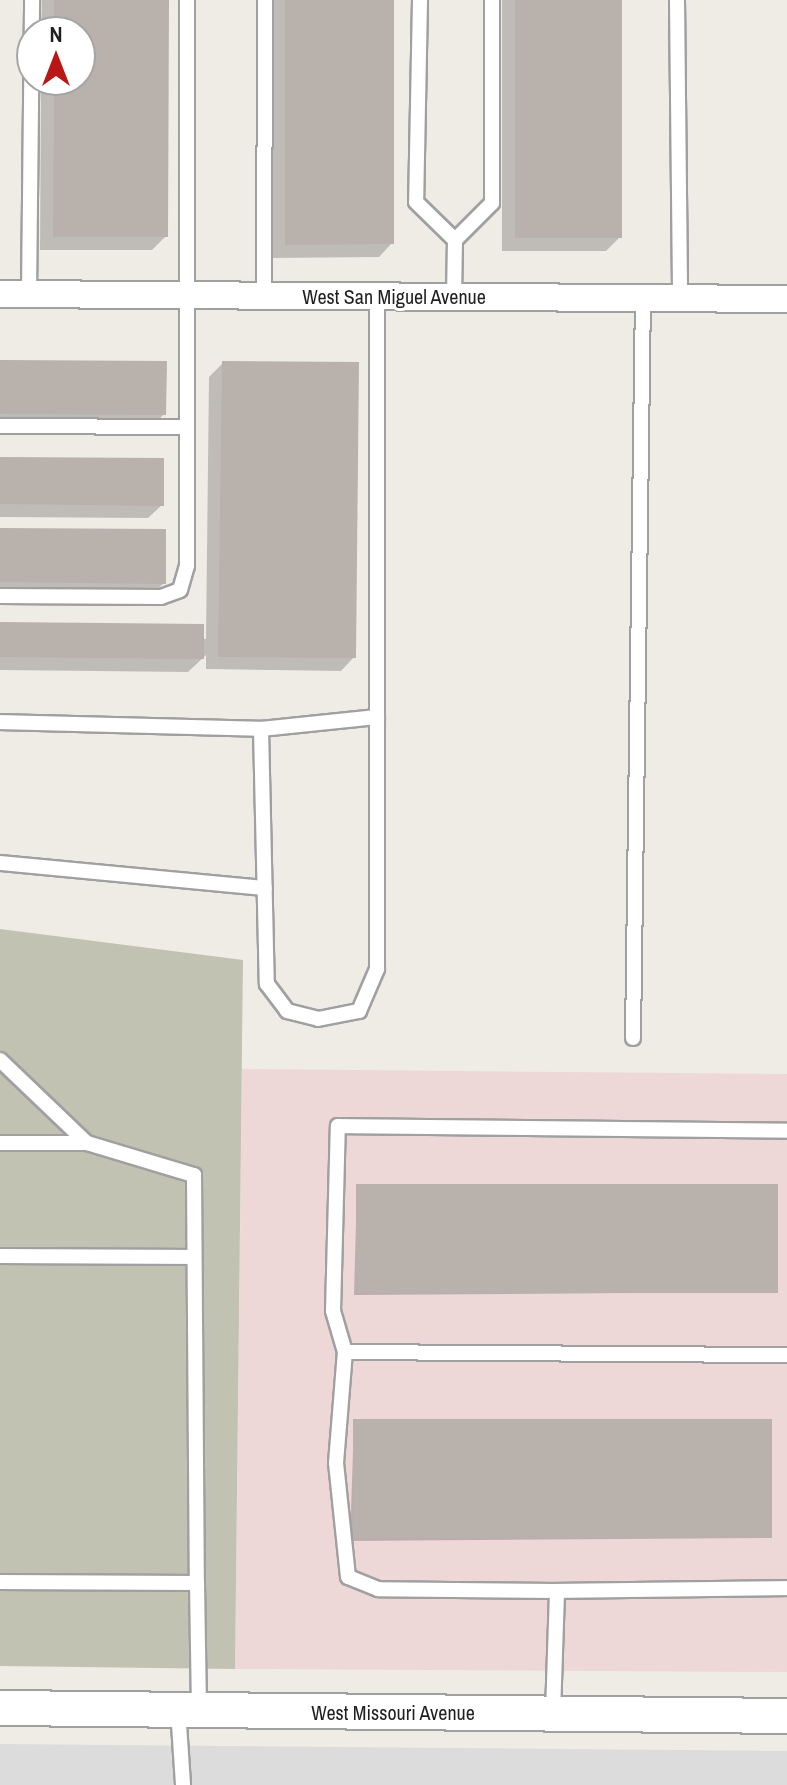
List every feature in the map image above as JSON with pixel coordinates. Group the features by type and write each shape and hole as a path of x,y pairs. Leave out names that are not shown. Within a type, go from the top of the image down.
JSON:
{"street":[{"name":"West San Miguel Avenue","path":"0,294 787,299"},
{"name":"West Missouri Avenue","path":"0,1708 787,1716"}],"lane":[{"path":"29,295 32,0"},
{"path":"0,596 161,597 180,590 187,566 183,296 187,0"},
{"path":"264,296 265,0"},
{"path":"420,0 416,202 455,240"},
{"path":"454,297 455,240 492,203 492,0"},
{"path":"677,0 680,298"},
{"path":"261,729 267,984 287,1011 318,1019 359,1011 377,969 377,297"},
{"path":"633,1038 643,298"},
{"path":"0,426 185,427"},
{"path":"0,722 261,729 377,717"},
{"path":"0,863 265,888"},
{"path":"0,1060 87,1143"},
{"path":"787,1131 338,1126 333,1311 345,1352 336,1463 348,1577 378,1589 557,1591 787,1588"},
{"path":"0,1143 87,1143 194,1175 192,1257 197,1583 183,1785"},
{"path":"0,1256 192,1257"},
{"path":"345,1352 787,1355"},
{"path":"0,1582 197,1583"},
{"path":"553,1713 557,1591"}],"shaded area":[{"path":"0,929 243,960 235,1669 0,1666"},
{"path":"242,1069 787,1074 787,1672 235,1669"},
{"path":"0,1744 787,1751 787,1785 0,1785"}],"building":[{"path":"54,0 169,0 168,237 53,237 54,96 96,96 96,16 54,16"},
{"path":"285,0 394,0 394,244 285,245"},
{"path":"515,0 622,0 622,238 515,238"},
{"path":"0,360 167,361 166,415 0,414"},
{"path":"222,361 359,362 356,658 218,657"},
{"path":"0,457 164,458 164,506 0,504"},
{"path":"0,528 166,529 166,584 0,582"},
{"path":"0,622 204,624 204,659 0,657"},
{"path":"356,1184 778,1184 778,1293 356,1293"},
{"path":"353,1419 772,1419 772,1538 353,1538"}]}
